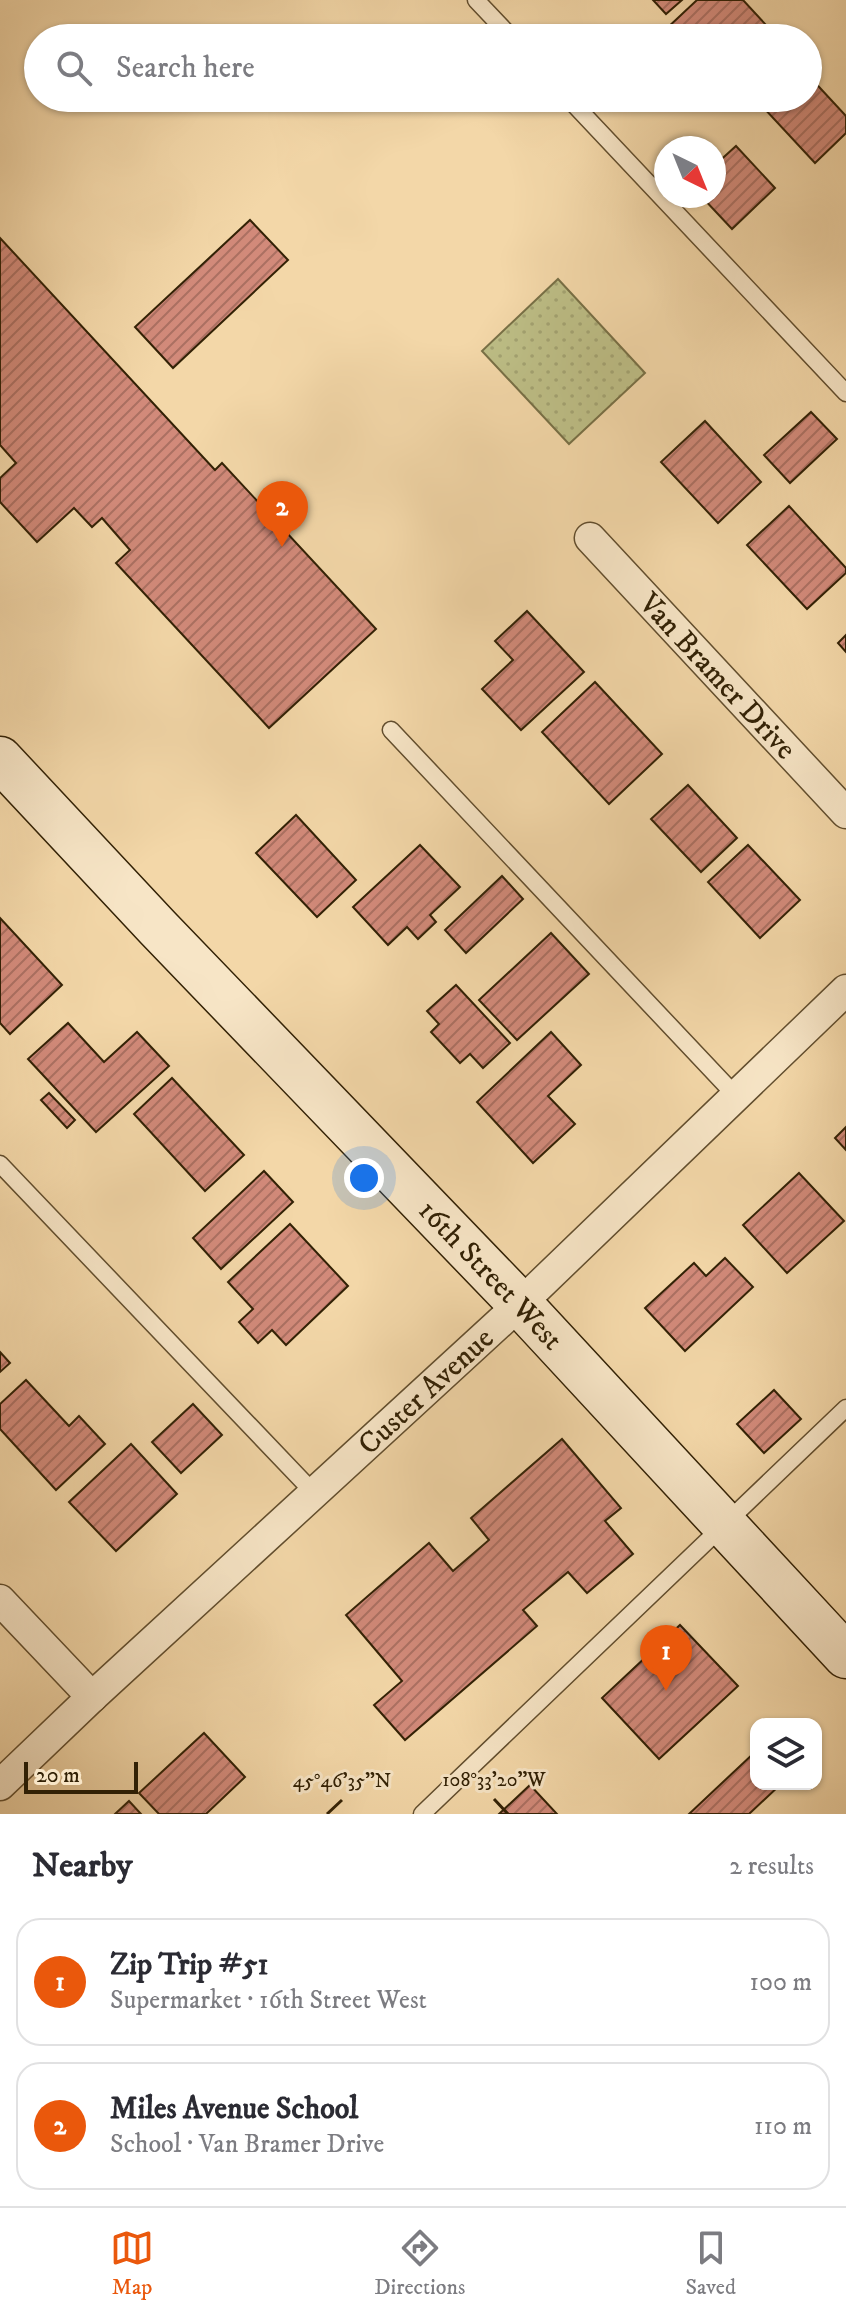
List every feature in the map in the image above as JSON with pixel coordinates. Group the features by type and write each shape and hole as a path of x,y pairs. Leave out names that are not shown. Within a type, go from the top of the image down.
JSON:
{"street":[{"name":"Van Bramer Drive","path":"590,538 846,813"},
{"name":"16th Street West","path":"0,759 520,1304 846,1656"},
{"name":"Custer Avenue","path":"0,1785 520,1304 846,990"},
{"path":"0,1600 92,1697"}],"lane":[{"path":"476,0 499,24"},
{"path":"581,112 846,393"},
{"path":"391,730 736,1096"},
{"path":"0,1164 314,1493"},
{"path":"422,1814 846,1408"}],"green space":[{"path":"558,279 645,373 569,444 482,351"}],"building":[{"path":"653,0 682,0 666,14"},
{"path":"697,0 743,0 765,24 671,24"},
{"path":"822,90 846,116 846,133 815,163 768,112 822,112"},
{"path":"736,146 775,188 732,229 712,208 726,208 726,155"},
{"path":"250,220 288,260 173,368 135,327"},
{"path":"0,238 215,470 222,463 376,629 269,728 116,563 130,550 102,518 92,527 74,508 37,542 0,502 0,478 16,463 0,445"},
{"path":"811,412 837,439 790,483 764,455"},
{"path":"705,421 761,482 718,523 661,462"},
{"path":"789,506 846,568 846,573 807,609 747,545"},
{"path":"527,611 584,672 521,730 482,689 513,660 495,641"},
{"path":"846,635 846,652 838,643"},
{"path":"595,682 662,754 609,804 542,732"},
{"path":"688,785 737,838 701,872 651,819"},
{"path":"296,815 356,880 317,917 256,853"},
{"path":"420,845 460,887 430,915 436,922 418,939 407,927 388,945 353,907"},
{"path":"748,845 800,900 760,938 708,882"},
{"path":"502,876 523,899 466,953 445,930"},
{"path":"0,918 62,985 10,1034 0,1023"},
{"path":"551,933 589,974 517,1040 479,1000"},
{"path":"456,985 510,1043 483,1068 470,1054 460,1063 431,1032 439,1024 427,1011"},
{"path":"68,1023 104,1062 137,1032 169,1066 96,1132 28,1059"},
{"path":"551,1032 581,1065 548,1096 575,1124 533,1163 477,1102"},
{"path":"172,1078 244,1155 205,1191 134,1114"},
{"path":"49,1093 75,1120 67,1128 41,1100"},
{"path":"846,1127 846,1150 835,1138"},
{"path":"264,1171 293,1202 221,1269 193,1238"},
{"path":"799,1173 844,1221 787,1273 743,1225"},
{"path":"290,1224 348,1286 286,1345 272,1330 258,1343 239,1322 253,1309 228,1282"},
{"path":"725,1258 753,1287 685,1351 645,1308 694,1263 706,1276"},
{"path":"0,1352 10,1363 0,1372"},
{"path":"26,1380 69,1426 79,1416 105,1444 56,1490 0,1429 0,1404"},
{"path":"774,1390 801,1419 764,1453 737,1424"},
{"path":"193,1404 222,1435 181,1473 152,1442"},
{"path":"562,1439 621,1508 605,1521 633,1554 587,1593 568,1572 523,1610 537,1626 405,1740 374,1705 402,1681 346,1615 429,1543 453,1571 489,1540 471,1518"},
{"path":"131,1444 177,1494 116,1551 69,1502"},
{"path":"680,1625 738,1686 659,1759 602,1698"},
{"path":"204,1733 245,1777 206,1814 159,1814 139,1793"},
{"path":"750,1757 750,1790 775,1790 749,1814 689,1814"},
{"path":"530,1785 557,1814 499,1814"},
{"path":"129,1801 141,1814 115,1814"}],"place":[{"name":"Miles Avenue School","path":"282,547"},
{"name":"Zip Trip #51","path":"666,1691"}]}
